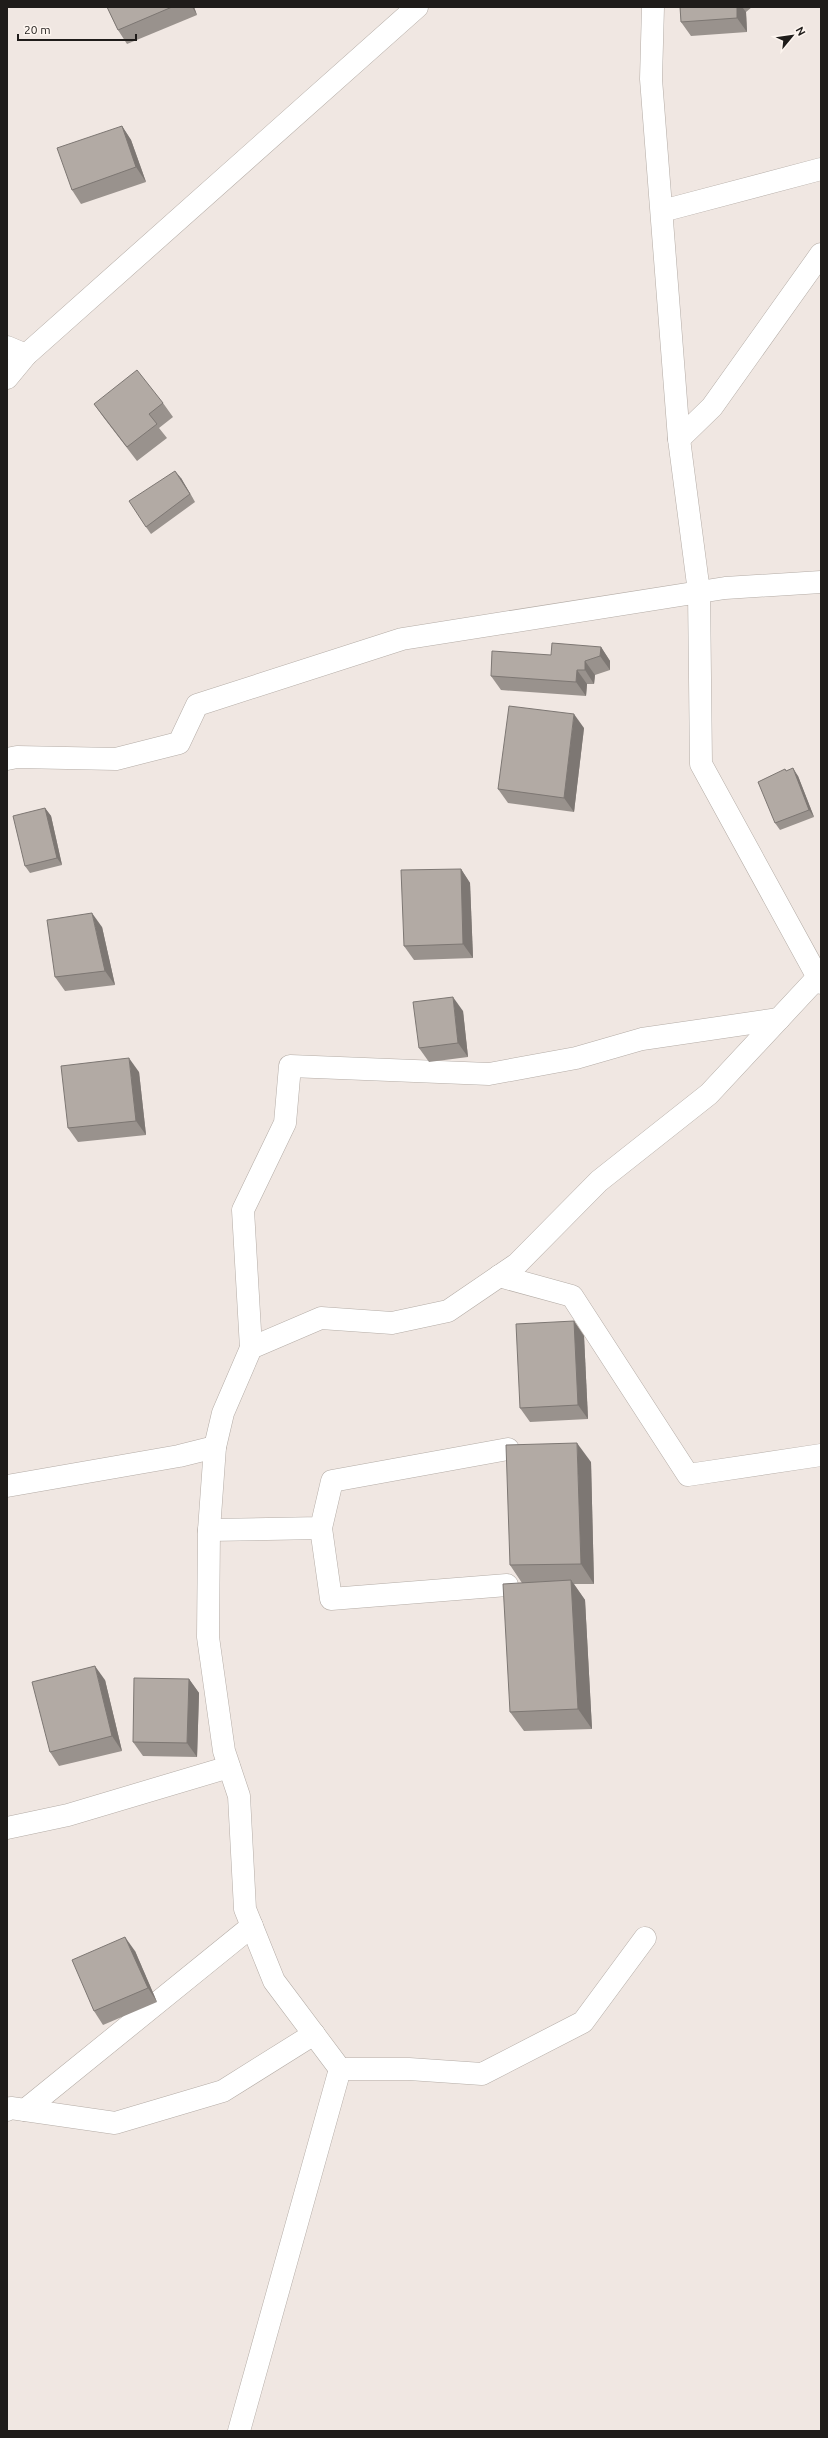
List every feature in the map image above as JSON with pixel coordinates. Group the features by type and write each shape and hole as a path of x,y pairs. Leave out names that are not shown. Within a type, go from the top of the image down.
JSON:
{"street":[{"path":"7,378 16,351 417,7"},
{"path":"251,1348 321,1318 392,1323 448,1311 517,1264 599,1182 709,1094 779,1019 819,980 701,764 699,592 679,440 651,79 653,7"},
{"path":"662,211 821,169"},
{"path":"679,440 712,407 821,254"},
{"path":"7,759 16,757 116,759 179,742 197,705 402,639 725,588 821,582"},
{"path":"340,2069 274,1981 245,1910 239,1796 224,1751 208,1637 209,1530 215,1448 224,1413 251,1348 243,1210 286,1123 290,1066 489,1074 576,1058 642,1039 779,1019"},
{"path":"500,1276 572,1296 688,1475 821,1455"},
{"path":"7,1486 179,1456 215,1448"},
{"path":"507,1585 331,1599 322,1528 332,1481 508,1449"},
{"path":"209,1530 322,1528"},
{"path":"7,1828 68,1815 229,1767"},
{"path":"16,2110 252,1926"},
{"path":"340,2069 409,2069 482,2074 583,2022 645,1938"},
{"path":"16,2110 115,2123 223,2091 314,2034"},
{"path":"239,2431 340,2069"}],"building":[{"path":"107,7 172,7 118,30"},
{"path":"680,7 737,7 737,18 681,22"},
{"path":"122,126 136,167 72,190 57,148"},
{"path":"137,370 163,403 149,414 157,424 127,447 94,404"},
{"path":"175,471 190,494 146,527 129,501"},
{"path":"552,643 601,647 600,656 585,661 585,670 577,670 576,682 491,676 492,651 551,655"},
{"path":"509,706 574,714 564,798 498,789"},
{"path":"793,768 809,810 775,823 758,782 785,769 786,771"},
{"path":"45,808 57,858 25,866 13,816"},
{"path":"461,869 463,944 404,946 401,870"},
{"path":"92,913 105,971 55,977 47,920"},
{"path":"453,997 458,1043 419,1048 413,1002"},
{"path":"129,1058 136,1121 68,1128 61,1066"},
{"path":"574,1321 578,1405 520,1408 516,1324"},
{"path":"577,1443 581,1564 510,1565 506,1445"},
{"path":"571,1580 578,1709 510,1712 503,1584"},
{"path":"95,1666 112,1736 50,1752 32,1682"},
{"path":"134,1678 189,1679 187,1743 133,1742"},
{"path":"125,1937 148,1988 94,2011 72,1960"}]}
